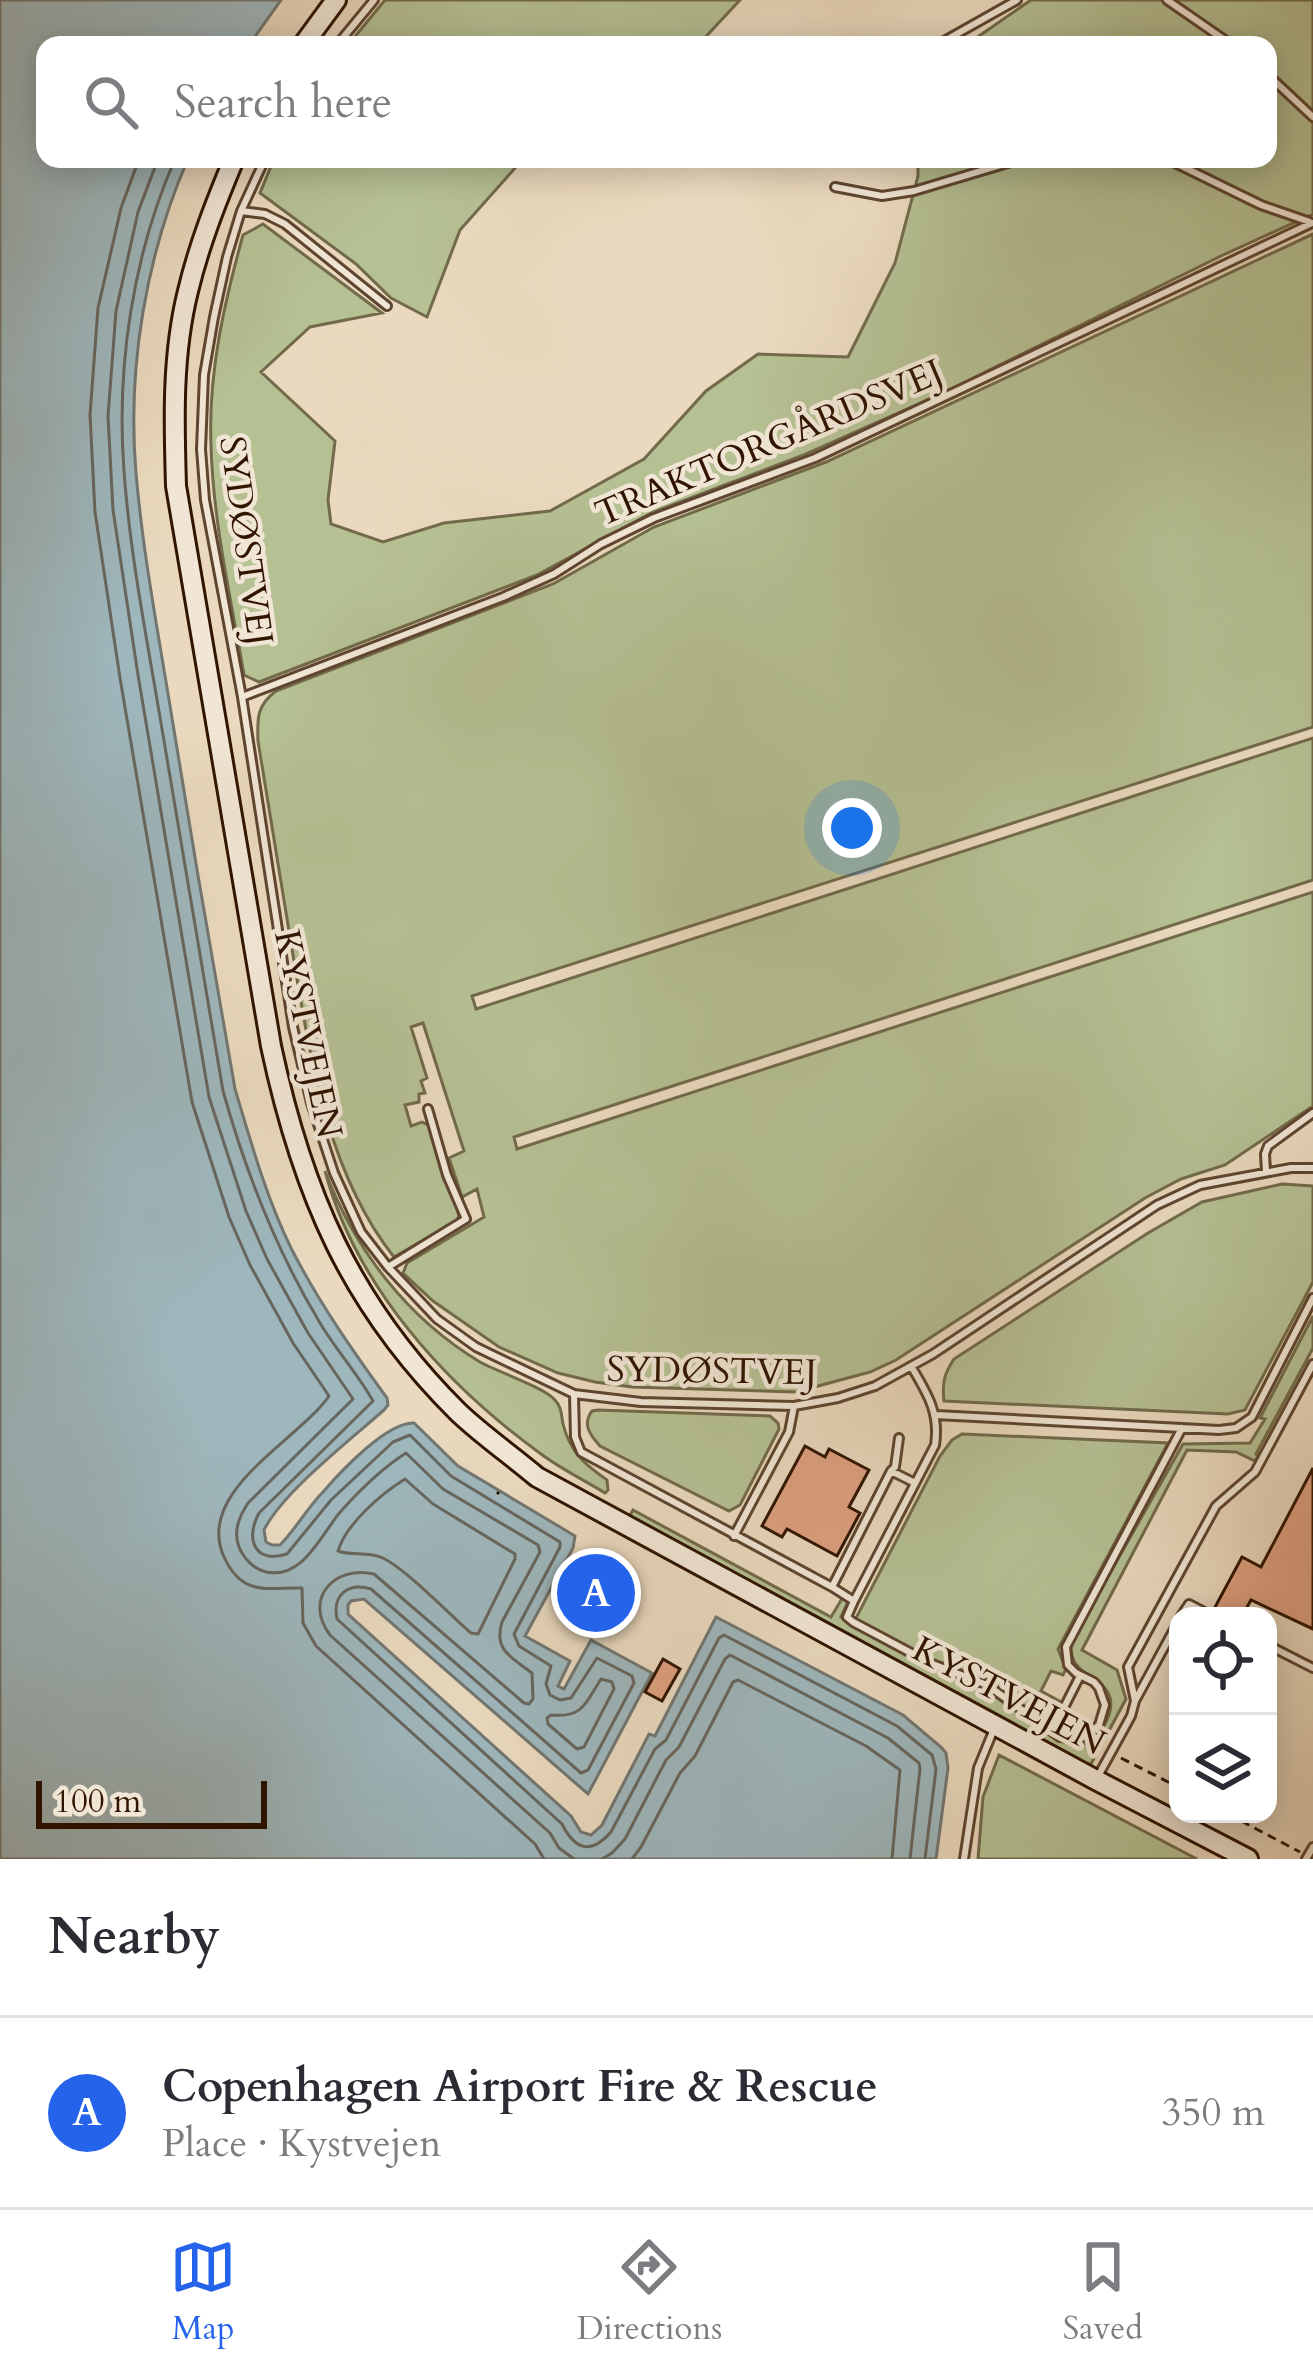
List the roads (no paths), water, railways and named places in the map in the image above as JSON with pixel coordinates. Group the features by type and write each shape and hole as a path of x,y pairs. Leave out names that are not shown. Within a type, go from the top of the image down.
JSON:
{"street":[{"path":"310,36 336,0"},
{"name":"KYSTVEJEN","path":"230,168 187,293 173,403 176,486 284,1107 305,1176 337,1250 366,1301 403,1352 461,1414 537,1477 1248,1859"}],"lane":[{"path":"344,36 374,0"},
{"path":"953,36 1017,0"},
{"path":"1167,0 1219,36"},
{"path":"1277,83 1313,116"},
{"name":"SYDØSTVEJ","path":"261,168 226,257 204,375 205,500 242,697 293,1027 310,1103 361,1232 437,1319 476,1347 574,1394 641,1402 794,1406 838,1399 911,1366 1157,1205 1200,1185 1313,1168"},
{"path":"835,187 882,196 989,168"},
{"name":"TRAKTORGÅRDSVEJ","path":"1185,168 1261,205 1312,222"},
{"path":"242,212 265,214 285,224 387,306"},
{"name":"TRAKTORGÅRDSVEJ","path":"242,697 503,597 655,518 815,458 1312,222"},
{"path":"388,1268 466,1219 428,1109"},
{"path":"1266,1172 1268,1146 1313,1113"},
{"path":"936,1415 1236,1428 1252,1417 1313,1298"},
{"path":"1135,1701 1128,1667 1216,1506 1255,1472 1313,1364"},
{"path":"911,1366 936,1415 935,1445 847,1617 930,1663 987,1684 1051,1732 1070,1739 1094,1730 1105,1705 1099,1688 1068,1665 1066,1647 1182,1429"},
{"path":"574,1394 575,1437 581,1452 854,1600"},
{"path":"734,1536 789,1432 794,1406"},
{"path":"832,1588 896,1467 899,1438"},
{"path":"891,1471 915,1483"},
{"path":"1096,1780 1169,1639"},
{"path":"1277,1650 1313,1668"},
{"path":"1051,1732 1081,1676"},
{"path":"964,1859 978,1768 996,1726"},
{"path":"1306,1858 1313,1847"}],"water":[{"path":"0,0 281,0 255,36 36,36 36,168 184,168 161,234 143,313 134,433 143,534 195,857 235,1089 267,1189 312,1287 387,1398 384,1410 318,1467 273,1515 264,1530 266,1542 280,1545 365,1449 391,1430 414,1423 458,1466 575,1536 525,1636 570,1661 558,1686 564,1689 591,1640 652,1673 588,1794 364,1599 351,1601 348,1614 571,1816 581,1832 591,1835 602,1825 649,1734 655,1736 716,1617 903,1715 941,1747 948,1768 936,1859 0,1859"}],"place":[{"name":"Copenhagen Airport Fire & Rescue","path":"596,1593"}]}
